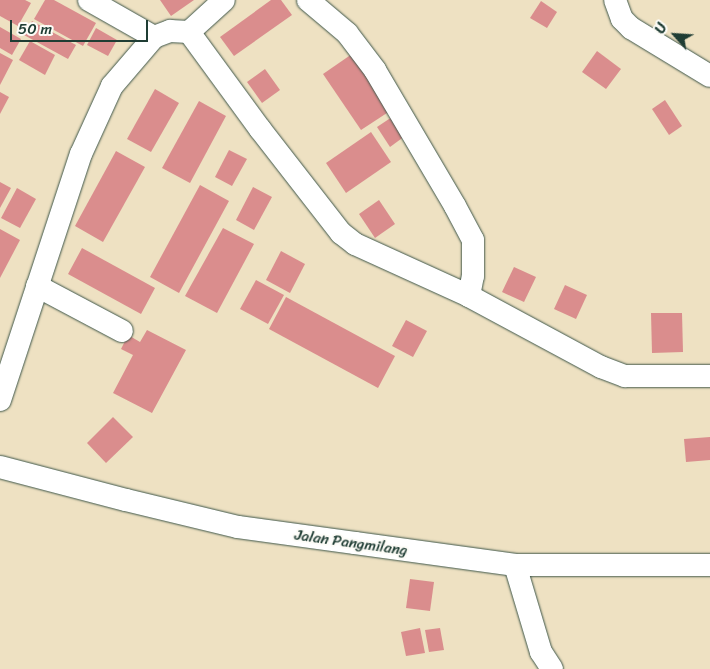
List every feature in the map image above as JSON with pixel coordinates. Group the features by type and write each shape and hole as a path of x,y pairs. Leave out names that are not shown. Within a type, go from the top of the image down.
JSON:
{"street":[{"path":"90,0 154,37"},
{"path":"0,400 81,154 112,86 154,37 170,31 189,32 224,0"},
{"path":"308,0 347,32 375,70 455,206 473,240 473,276 469,296"},
{"path":"615,0 622,19 631,28 710,76"},
{"path":"189,32 260,129 341,232 355,244 469,296 601,367 625,376 710,376"},
{"path":"36,286 122,332"},
{"name":"Jalan Pangmilang","path":"0,467 238,527 515,565 710,565"},
{"path":"515,565 541,652 552,669"}],"building":[{"path":"0,0 25,0 31,3 18,26 0,16"},
{"path":"45,0 54,0 96,23 83,46 34,19"},
{"path":"160,0 194,0 171,16"},
{"path":"271,0 281,0 292,15 234,56 220,37"},
{"path":"541,1 557,12 547,28 530,18"},
{"path":"32,21 76,45 68,59 24,35"},
{"path":"0,27 21,39 12,55 0,48"},
{"path":"96,28 117,40 108,56 87,45"},
{"path":"30,41 55,55 45,75 19,60"},
{"path":"597,51 621,69 606,89 582,72"},
{"path":"0,53 13,60 0,85"},
{"path":"352,54 390,111 361,130 323,74"},
{"path":"265,69 280,90 262,103 247,82"},
{"path":"155,89 179,103 151,152 127,139"},
{"path":"0,92 9,97 0,114"},
{"path":"665,100 682,126 669,135 652,109"},
{"path":"199,101 226,116 190,183 162,168"},
{"path":"392,117 405,136 390,147 377,127"},
{"path":"371,132 391,162 346,193 326,163"},
{"path":"229,150 247,159 232,186 215,177"},
{"path":"116,151 145,167 103,242 75,226"},
{"path":"0,182 11,188 0,208"},
{"path":"200,185 229,201 179,293 150,277"},
{"path":"253,187 272,197 254,230 236,220"},
{"path":"17,188 36,199 20,228 1,218"},
{"path":"379,200 395,224 375,238 359,214"},
{"path":"223,228 254,244 217,313 185,296"},
{"path":"0,229 20,240 0,278"},
{"path":"82,248 155,288 141,314 68,274"},
{"path":"281,251 305,264 290,293 266,280"},
{"path":"514,267 536,277 524,302 502,292"},
{"path":"256,280 284,295 268,324 240,309"},
{"path":"565,285 587,295 576,319 554,309"},
{"path":"286,297 395,356 378,388 269,329"},
{"path":"651,313 682,313 683,352 652,353"},
{"path":"406,320 427,331 413,357 392,346"},
{"path":"147,330 186,350 152,413 113,393 133,355 121,349 128,335 140,342"},
{"path":"113,417 133,437 106,463 87,443"},
{"path":"710,437 710,460 686,462 684,439"},
{"path":"410,579 434,582 430,611 406,608"},
{"path":"420,628 425,653 406,656 401,632"},
{"path":"440,628 444,650 429,652 425,630"}]}
